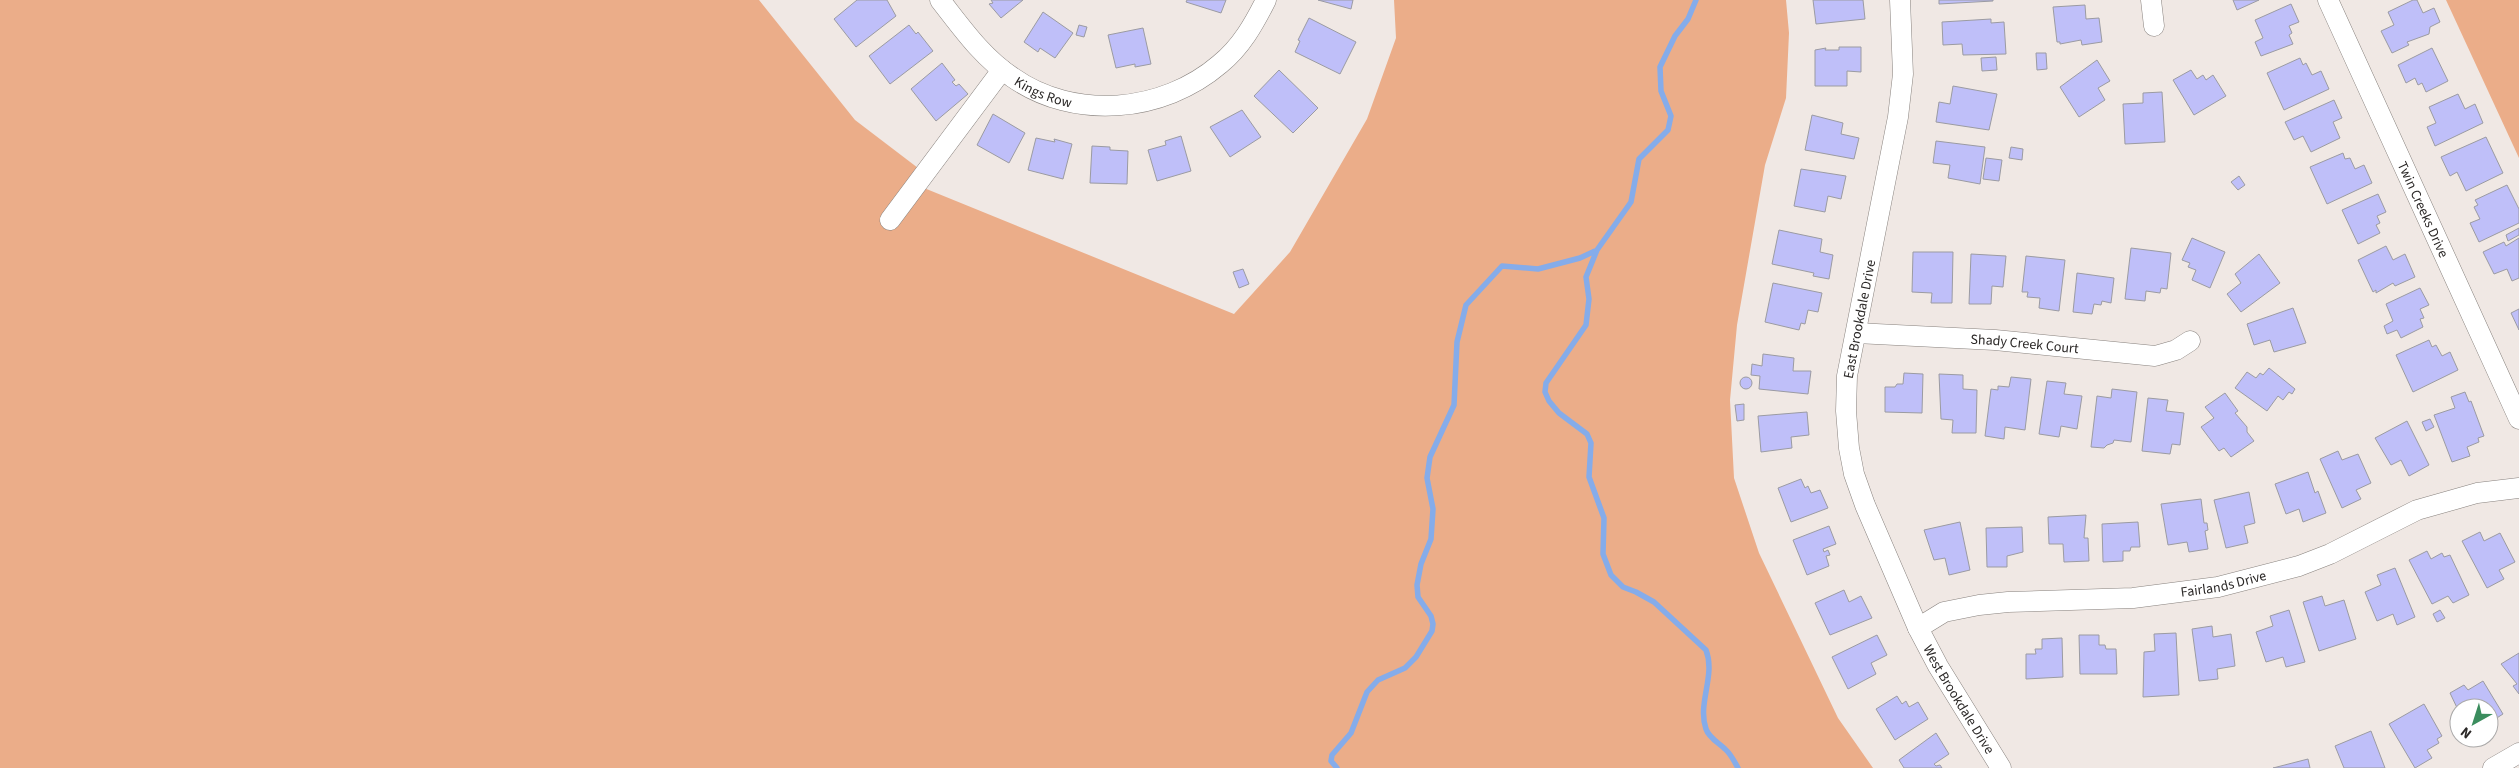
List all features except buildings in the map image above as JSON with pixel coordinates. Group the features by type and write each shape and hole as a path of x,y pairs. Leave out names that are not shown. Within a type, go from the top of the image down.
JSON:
{"street":[{"name":"Kings Row","path":"940,0 972,40 1002,70 1040,93 1070,102 1096,106 1124,106 1152,100 1181,90 1220,64 1241,42 1256,20 1266,0"},
{"name":"East Brookdale Drive","path":"1900,0 1902,74 1898,117 1847,376 1846,411 1854,474 1900,591 1918,628"},
{"path":"2151,0 2154,26"},
{"name":"Twin Creeks Drive","path":"2328,0 2519,419"},
{"path":"890,220 1002,70"},
{"name":"Shady Creek Court","path":"1856,333 1995,340 2155,356 2176,350 2190,341"},
{"name":"Fairlands Drive","path":"1918,628 1944,612 1979,605 2008,602 2134,598 2172,595 2218,587 2299,566 2330,554 2417,510 2477,493 2519,488"},
{"name":"West Brookdale Drive","path":"1918,628 1938,666 2001,768"}],"shaded area":[{"path":"0,0 759,0 855,120 918,168 924,188 1234,314 1290,252 1367,119 1396,38 1394,0 1786,0 1789,33 1786,98 1765,165 1737,325 1730,400 1734,478 1759,553 1838,718 1873,768 0,768"},
{"path":"2446,0 2519,0 2519,158"}],"waterway":[{"path":"1696,0 1688,19 1675,36 1660,67 1661,91 1671,116 1668,130 1639,159 1631,202 1597,250 1586,277 1589,299 1586,325 1546,383 1545,392 1549,401 1559,413 1587,434 1591,443 1589,477 1604,518 1603,554 1611,575 1623,587 1654,602 1706,650 1709,660 1704,709 1706,729 1712,738 1729,753 1738,768"},
{"path":"1337,768 1331,761 1332,755 1351,733 1367,692 1378,680 1405,668 1416,657 1432,631 1431,616 1418,597 1417,585 1421,564 1431,539 1433,509 1427,478 1430,457 1454,405 1457,342 1466,305 1502,266 1538,269 1580,258 1595,251"}]}
